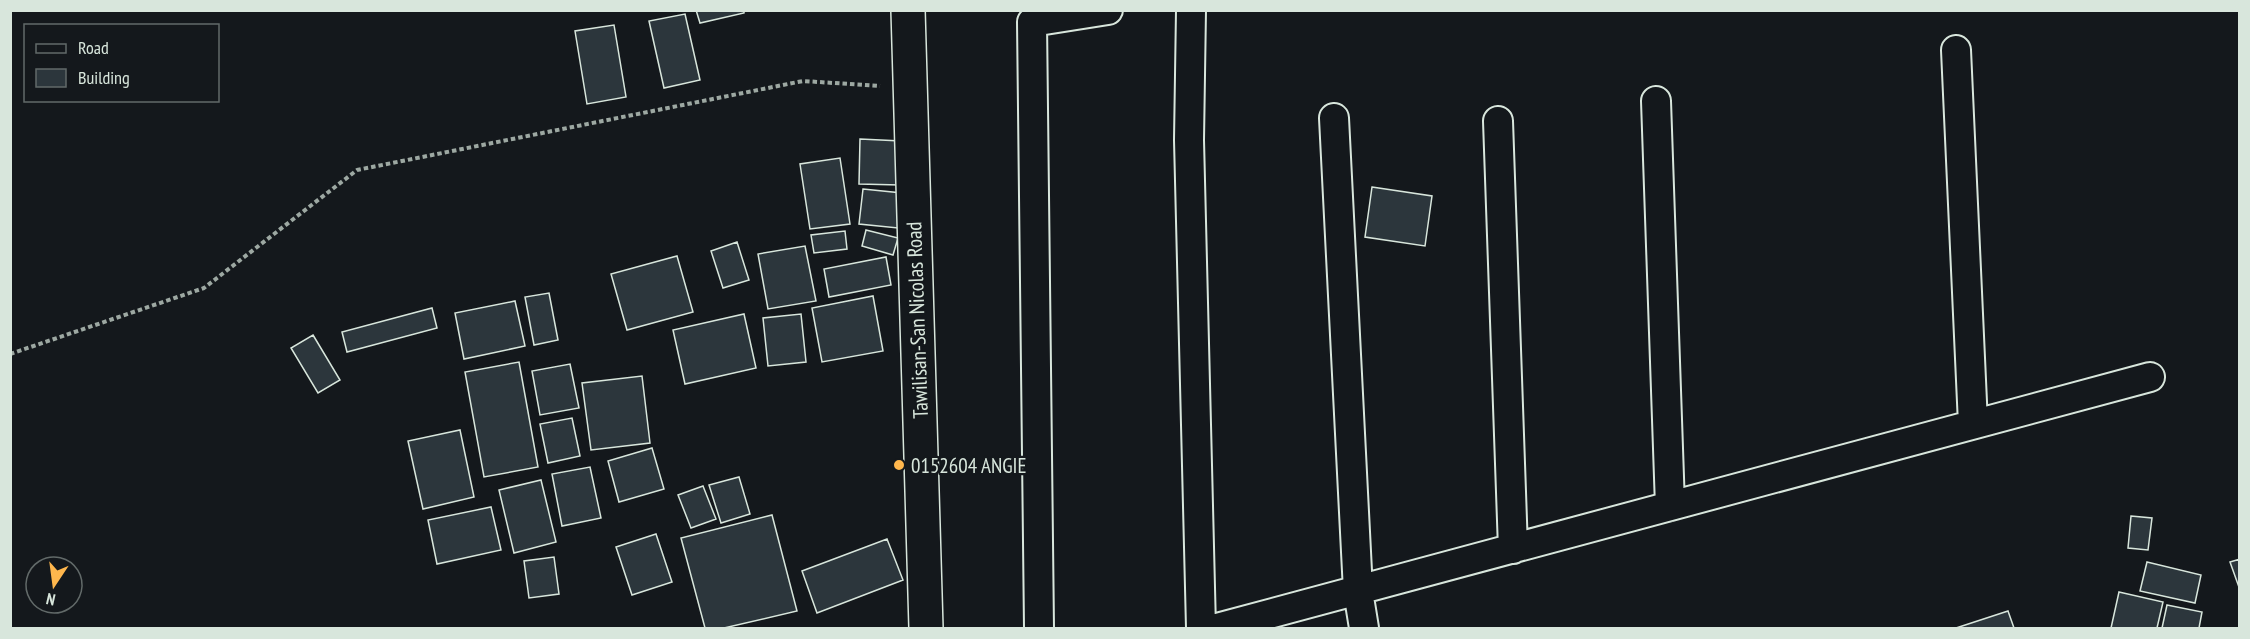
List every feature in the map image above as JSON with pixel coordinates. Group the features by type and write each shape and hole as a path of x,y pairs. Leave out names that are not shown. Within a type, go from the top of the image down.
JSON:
{"main road":[{"name":"Tawilisan-San Nicolas Road","path":"908,10 926,628"}],"street":[{"path":"1039,628 1032,22 1108,10"},
{"path":"1191,10 1189,140 1201,628"},
{"path":"1956,50 1973,424"},
{"path":"1656,100 1670,506"},
{"path":"1334,118 1358,591 1364,628"},
{"path":"1498,121 1513,549"},
{"path":"1217,628 2150,376"}],"path":[{"path":"10,354 204,288 357,170 803,81 910,88"}],"building":[{"path":"696,10 744,10 744,13 700,23"},
{"path":"685,14 700,80 664,88 649,21"},
{"path":"614,25 626,97 587,104 575,31"},
{"path":"860,139 901,141 900,185 859,184"},
{"path":"840,158 850,224 810,229 800,164"},
{"path":"1372,187 1432,196 1425,246 1365,237"},
{"path":"863,189 902,193 898,228 859,224"},
{"path":"866,230 898,238 893,255 862,246"},
{"path":"845,231 847,249 814,253 811,235"},
{"path":"737,242 749,280 723,288 711,251"},
{"path":"805,246 816,301 768,309 758,254"},
{"path":"677,256 693,312 627,330 611,274"},
{"path":"886,257 891,285 829,297 824,269"},
{"path":"549,293 558,340 534,345 525,297"},
{"path":"873,296 883,351 822,362 812,308"},
{"path":"515,301 525,346 464,359 455,313"},
{"path":"432,308 437,328 347,352 342,332"},
{"path":"744,314 756,368 685,384 673,330"},
{"path":"801,314 806,362 768,366 763,318"},
{"path":"313,335 340,380 318,393 291,348"},
{"path":"519,362 538,467 484,477 465,372"},
{"path":"570,364 579,408 540,415 532,371"},
{"path":"642,376 650,443 591,450 582,383"},
{"path":"572,418 580,456 548,463 540,424"},
{"path":"460,430 474,497 423,509 408,441"},
{"path":"652,448 664,489 619,502 608,461"},
{"path":"590,467 601,518 562,526 552,474"},
{"path":"739,477 750,514 721,523 709,485"},
{"path":"541,480 556,542 514,553 499,490"},
{"path":"703,486 716,519 691,528 678,495"},
{"path":"491,507 501,550 437,564 428,520"},
{"path":"772,515 797,611 724,628 705,628 681,538"},
{"path":"2131,516 2152,518 2148,550 2128,548"},
{"path":"656,534 672,582 632,595 616,547"},
{"path":"887,539 903,580 817,613 802,571"},
{"path":"554,557 559,594 529,598 524,561"},
{"path":"2240,559 2240,590 2230,562"},
{"path":"2147,562 2201,575 2195,603 2140,591"},
{"path":"2119,592 2163,602 2157,628 2111,628"},
{"path":"2167,605 2202,612 2199,628 2162,628"},
{"path":"2008,611 2014,628 1956,628"}],"place":[{"name":"0152604 ANGIE","path":"899,465"}]}
